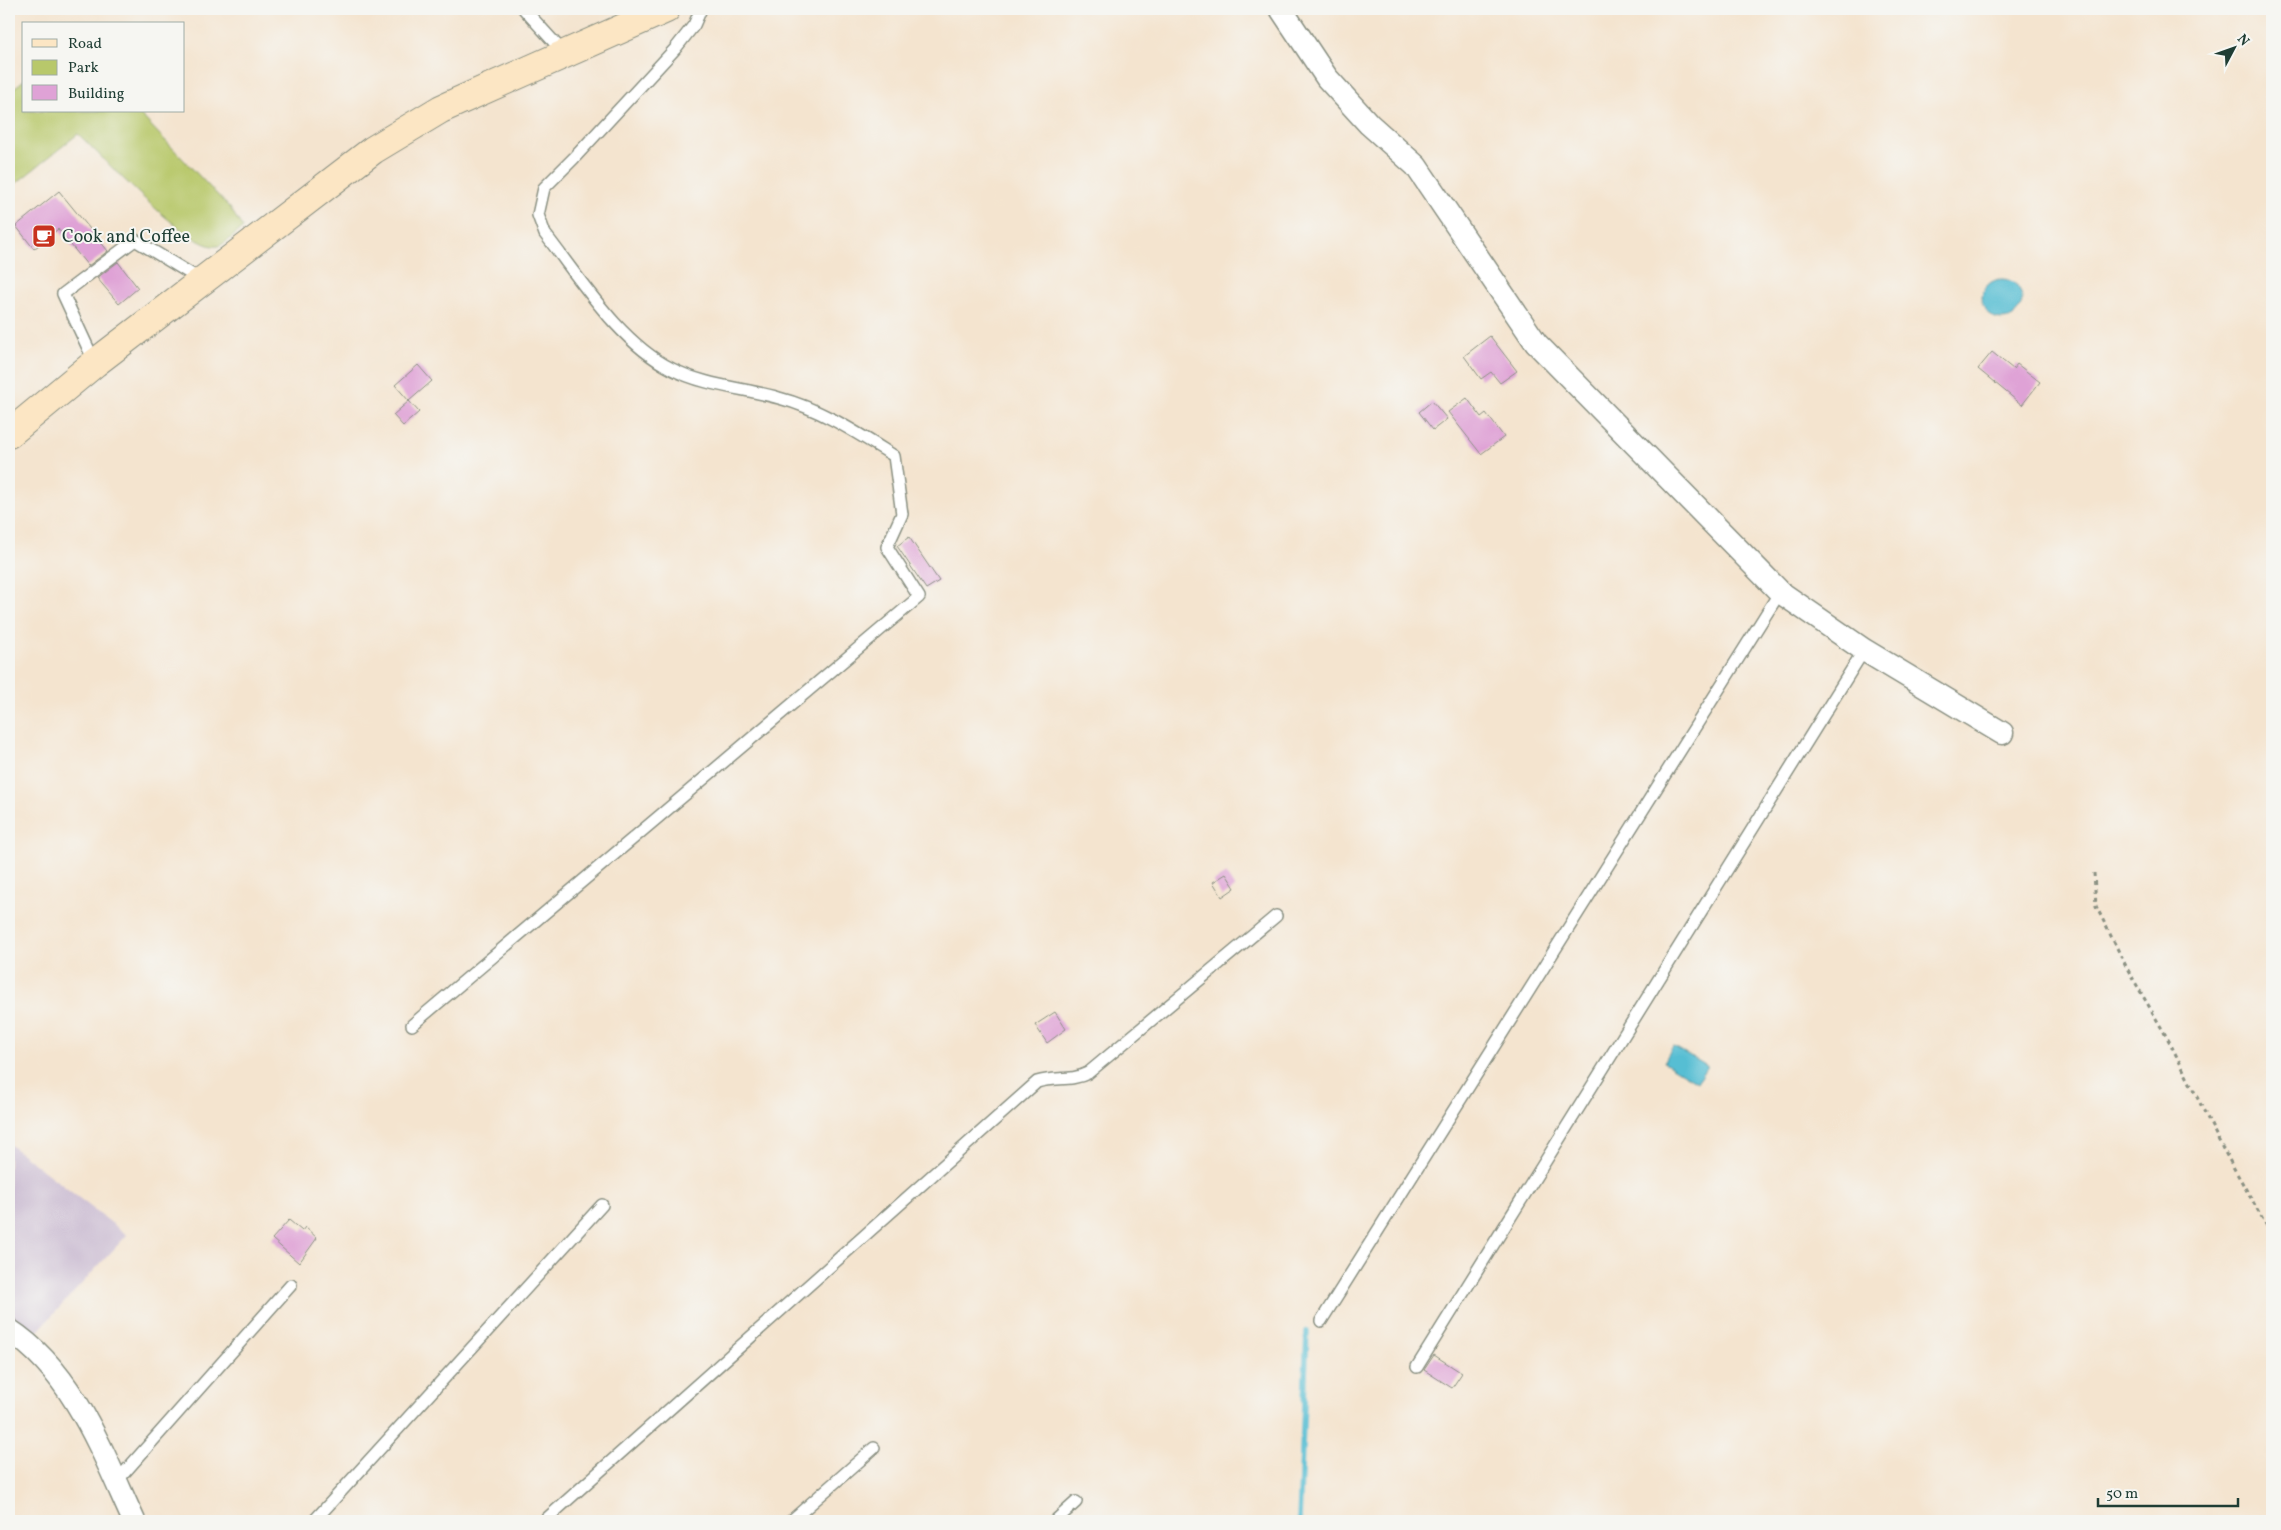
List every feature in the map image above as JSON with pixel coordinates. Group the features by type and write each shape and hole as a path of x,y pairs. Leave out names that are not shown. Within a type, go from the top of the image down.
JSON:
{"main road":[{"path":"9,434 95,363 373,150 441,109 666,9"}],"street":[{"path":"1281,9 1327,78 1369,124 1416,166 1536,343 1780,592 1864,650 2002,733"},
{"path":"9,1330 53,1369 72,1393 134,1521"}],"lane":[{"path":"524,9 564,53"},
{"path":"412,1025 919,597 887,547 902,514 894,456 821,413 779,398 711,382 673,370 652,357 623,332 545,234 538,215 544,188 675,49 694,25 701,9"},
{"path":"95,363 63,294 135,240 202,281"},
{"path":"1321,1321 1780,592"},
{"path":"1416,1367 1864,650"},
{"path":"544,1521 1037,1082 1049,1078 1077,1078 1088,1072 1276,916"},
{"path":"314,1521 602,1205"},
{"path":"116,1482 291,1284"},
{"path":"791,1521 874,1448"},
{"path":"1055,1521 1076,1502"}],"path":[{"path":"2094,873 2096,906 2169,1042 2223,1149 2272,1235"}],"shaded area":[{"path":"9,1144 127,1235 34,1335 9,1317"}],"green space":[{"path":"22,82 22,112 138,112 230,208 243,228 221,245 205,244 167,219 78,134 9,189 9,92"}],"water":[{"path":"2006,279 2013,282 2019,288 2022,299 2021,307 2013,316 2006,319 1998,319 1991,316 1983,307 1982,295 1985,288 1994,280"},
{"path":"1673,1046 1707,1066 1697,1082 1664,1062"}],"building":[{"path":"59,191 108,251 88,266 58,229 34,249 16,226"},
{"path":"118,262 138,288 119,304 97,278"},
{"path":"1490,336 1517,371 1500,383 1491,372 1481,379 1464,356"},
{"path":"1992,352 2013,369 2017,364 2040,382 2022,405 1978,369"},
{"path":"418,365 432,381 409,401 395,385"},
{"path":"1467,398 1481,417 1486,413 1504,437 1481,454 1448,412"},
{"path":"409,401 419,412 403,426 393,415"},
{"path":"1432,401 1447,419 1433,430 1419,412"},
{"path":"909,537 939,581 926,589 897,546"},
{"path":"1226,874 1235,888 1222,897 1213,882"},
{"path":"1055,1012 1066,1029 1047,1043 1035,1025"},
{"path":"289,1220 302,1231 305,1227 317,1238 299,1263 272,1239"},
{"path":"1434,1355 1462,1373 1452,1388 1424,1370"}],"waterway":[{"path":"1299,1521 1307,1331"}],"place":[{"name":"Cook and Coffee","path":"44,236"}]}
